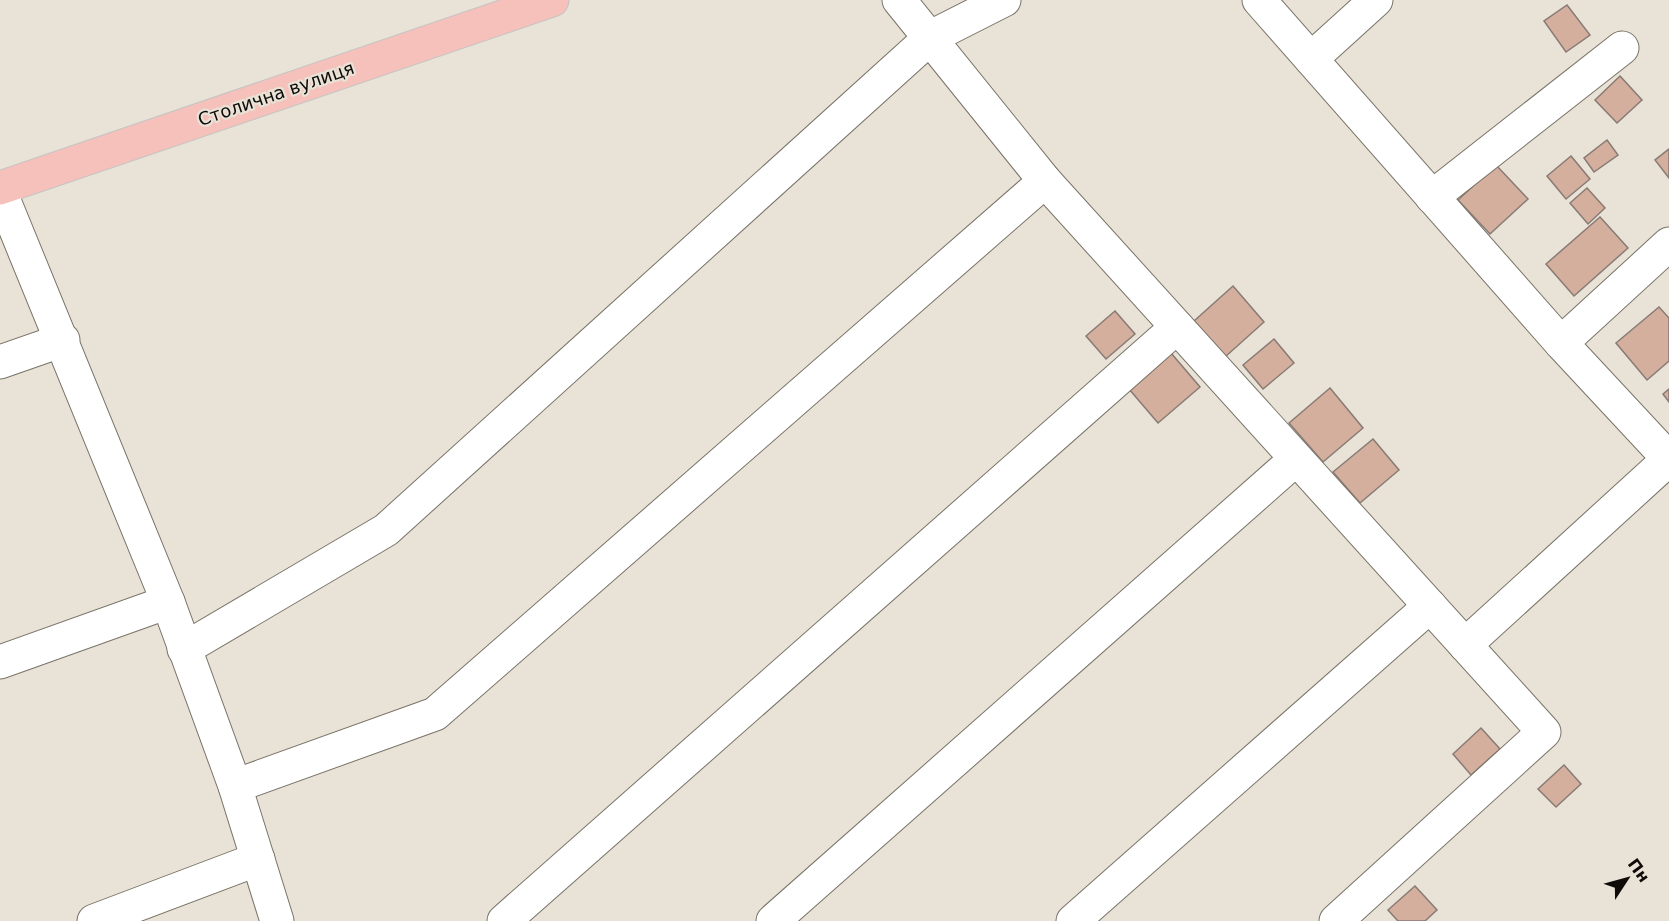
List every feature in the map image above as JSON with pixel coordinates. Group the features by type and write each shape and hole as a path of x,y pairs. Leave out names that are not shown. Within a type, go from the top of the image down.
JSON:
{"main road":[{"name":"Столична вулиця","path":"0,189 552,0"}],"street":[{"path":"899,0 1045,181 1544,732 1336,921"},
{"path":"184,649 386,530 931,37 1004,0"},
{"path":"1259,0 1561,343 1669,459 1465,645"},
{"path":"1311,59 1376,0"},
{"path":"1432,197 1622,48"},
{"path":"235,786 435,714 1045,181"},
{"path":"0,189 39,291 63,339 168,602 235,786 277,921"},
{"path":"1561,343 1669,244"},
{"path":"504,921 1178,327"},
{"path":"0,362 63,339"},
{"path":"773,921 1296,459"},
{"path":"0,662 168,602"},
{"path":"1073,921 1430,606"},
{"path":"94,921 258,859"}],"building":[{"path":"1567,5 1590,35 1566,52 1544,21"},
{"path":"1620,76 1642,100 1617,123 1595,100"},
{"path":"1607,140 1618,155 1594,172 1584,158"},
{"path":"1669,149 1669,178 1655,160"},
{"path":"1571,156 1590,179 1566,199 1547,176"},
{"path":"1496,165 1528,199 1490,234 1458,200"},
{"path":"1587,188 1605,208 1588,224 1570,203"},
{"path":"1600,217 1628,248 1574,296 1546,264"},
{"path":"1233,286 1264,322 1225,357 1194,321"},
{"path":"1659,307 1669,318 1669,361 1647,380 1616,343"},
{"path":"1115,311 1135,334 1106,359 1086,336"},
{"path":"1274,339 1294,363 1263,389 1243,365"},
{"path":"1171,353 1200,387 1158,423 1129,389"},
{"path":"1330,388 1363,428 1323,462 1289,423"},
{"path":"1669,389 1669,402 1663,394"},
{"path":"1373,439 1399,470 1360,503 1333,472"},
{"path":"1481,728 1500,749 1471,775 1453,754"},
{"path":"1564,765 1581,784 1556,807 1538,789"},
{"path":"1415,886 1437,910 1425,921 1398,921 1388,910"}]}
